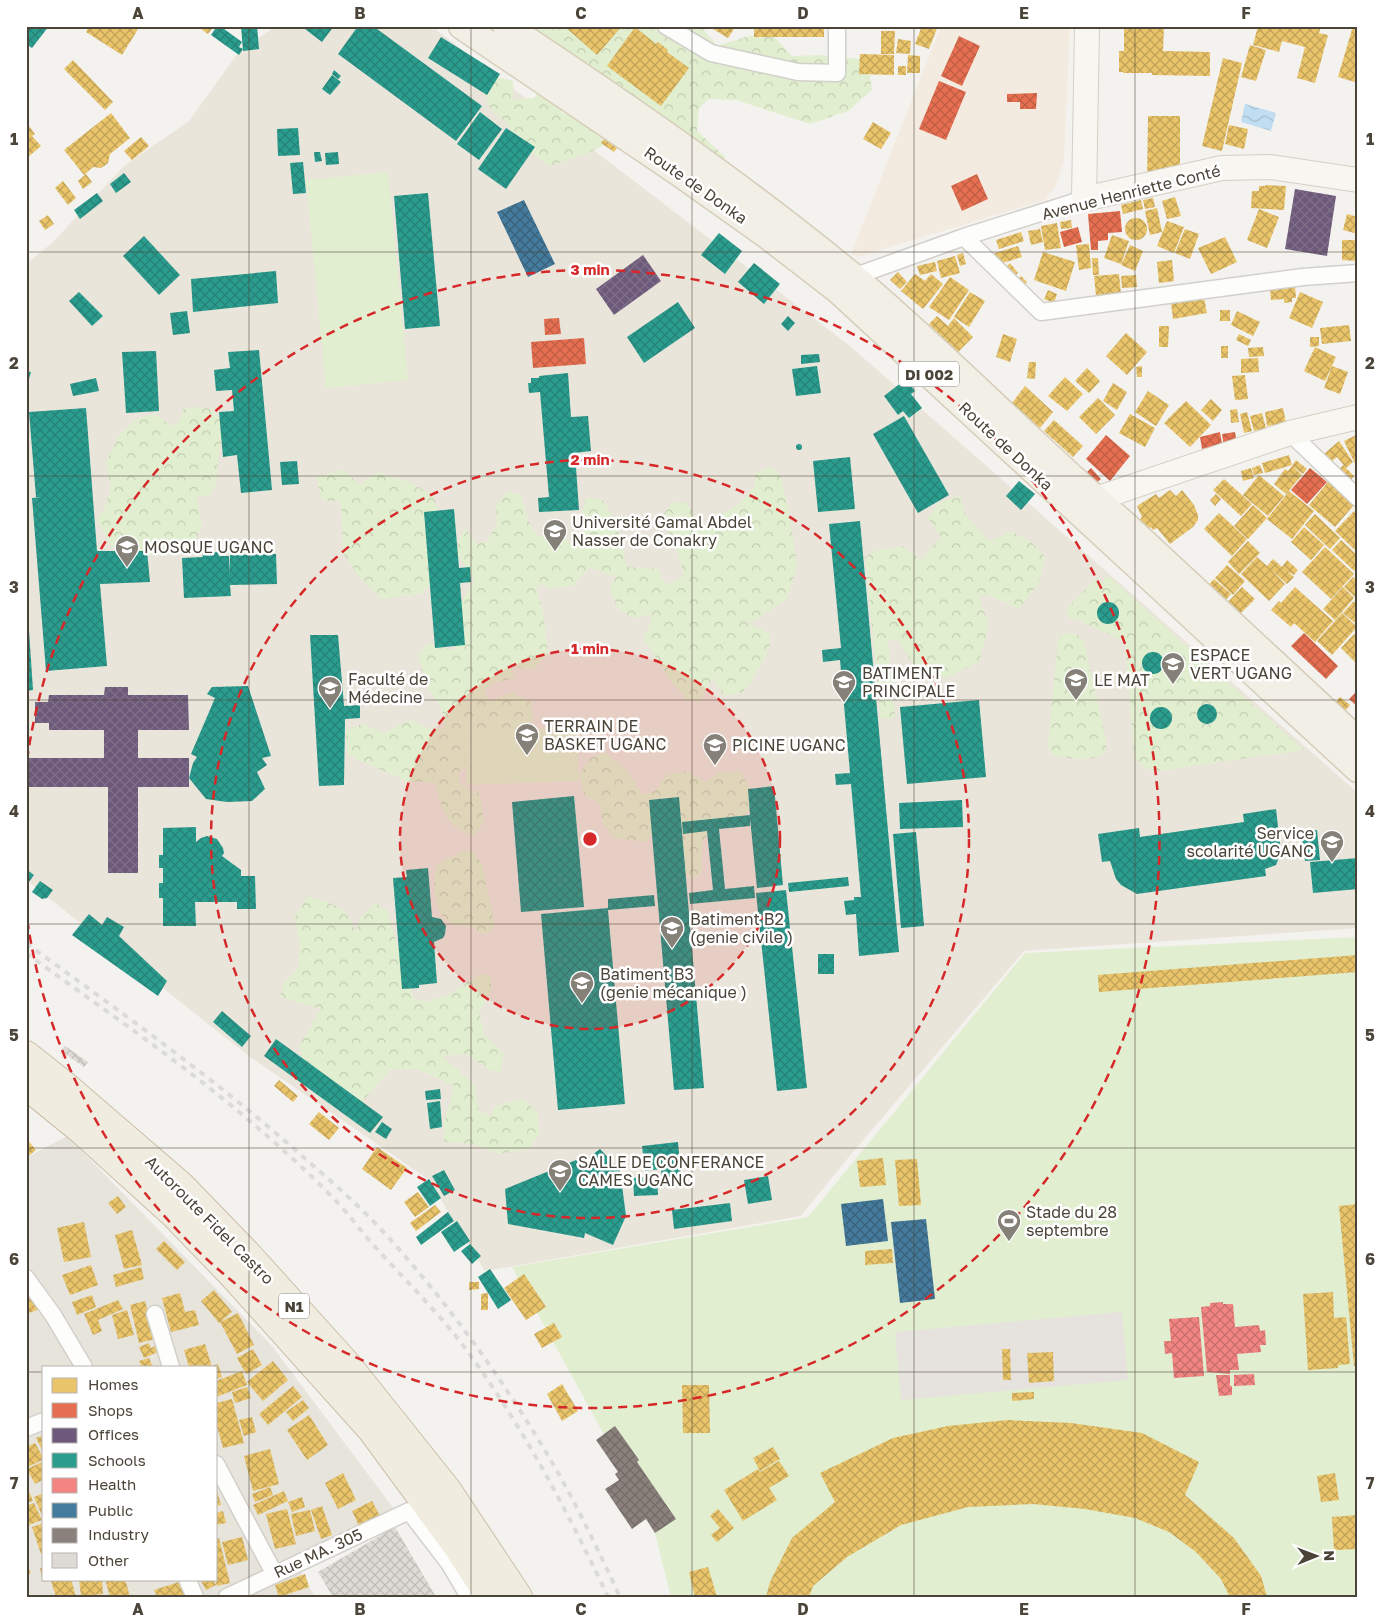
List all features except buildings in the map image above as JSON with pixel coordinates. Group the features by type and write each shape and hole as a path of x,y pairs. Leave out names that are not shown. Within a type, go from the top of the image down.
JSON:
{"highway":[{"name":"Autoroute Fidel Castro","path":"26,1055 64,1085 180,1185 246,1252 348,1366 447,1490 518,1597"},
{"name":"Autoroute Fidel Castro","path":"26,1085 79,1128 175,1216 231,1273 372,1430 458,1547 490,1597"},
{"path":"231,1273 268,1315 310,1371 409,1511"}],"main road":[{"name":"Route de Donka","path":"462,26 686,177 768,236 838,290 1083,503 1358,769"},
{"name":"Route de Donka","path":"506,26 677,144 778,218 853,277 978,389 1083,503 1124,524 1358,741"},
{"path":"1084,199 1087,26"},
{"name":"Avenue Henriette Conté","path":"1084,199 1222,168 1271,167 1358,180"},
{"path":"1083,503 1290,433 1358,417"}],"street":[{"path":"666,26 711,53 798,72 836,73 837,26"},
{"name":"Avenue Henriette Conté","path":"853,277 964,237 1084,199"},
{"path":"964,237 1041,312 1303,277 1358,274"},
{"path":"1290,433 1358,498"},
{"path":"26,1278 53,1315 83,1366"},
{"path":"155,1314 171,1366"},
{"path":"26,1428 42,1422"},
{"path":"218,1468 274,1573"},
{"path":"409,1511 449,1563 469,1597"},
{"name":"Rue MA. 305","path":"227,1597 274,1573 409,1511"},
{"path":"187,1580 195,1597"}],"shaded area":[{"name":"Université Gamal Abdel Nasser de Conakry","path":"277,26 431,26 850,346 1358,793 1358,928 1024,951 801,1216 485,1271 428,1179 250,1057 26,880 26,264 52,243 124,166 189,121 241,49"},
{"path":"941,26 1070,26 1064,161 1056,186 1045,200 857,257 851,254"},
{"path":"67,1136 272,1346 394,1509 292,1557 315,1597 26,1597 26,1158"},
{"path":"1122,1312 1128,1380 901,1400 895,1332"}],"green space":[{"path":"525,26 701,26 717,46 749,36 772,34 792,56 820,55 868,60 872,90 848,111 810,124 736,100 709,99 699,108 697,131 725,157 720,172 557,100 562,113 597,123 604,145 588,153 549,166 517,141 506,122 491,110 481,82 484,74 513,81 513,100 535,98 539,88"},
{"path":"388,172 408,380 326,388 306,180"},
{"path":"195,407 212,409 225,426 219,451 216,484 211,495 197,497 202,526 195,542 172,546 141,559 132,560 110,544 97,520 105,507 111,488 106,462 121,432 139,418 154,414 173,426 179,422 183,409"},
{"path":"769,467 780,474 788,506 797,567 786,600 748,624 769,633 770,648 750,684 743,692 724,696 713,677 700,702 689,701 672,683 643,637 651,623 651,614 633,618 618,609 610,588 616,577 589,567 574,585 550,589 541,583 536,588 543,611 548,655 532,670 511,666 514,678 493,683 484,692 490,701 512,692 532,703 533,720 528,736 473,762 459,772 459,784 480,794 484,822 475,835 457,828 451,823 443,809 435,783 407,781 347,755 346,730 362,724 384,733 411,720 431,729 445,729 442,709 428,689 418,656 428,643 455,651 451,627 455,614 475,578 454,551 465,528 476,544 487,541 497,525 496,505 508,492 521,495 529,522 538,537 558,529 574,548 585,537 580,519 586,498 602,499 615,523 627,567 658,569 665,585 684,576 676,546 661,517 672,503 687,502 701,531 714,518 739,504 754,487 755,474"},
{"path":"343,470 360,485 377,472 409,482 433,495 444,529 441,573 421,594 381,599 358,576 343,553 341,502 322,500 316,477"},
{"path":"960,495 966,515 989,541 1011,532 1030,541 1045,557 1040,581 1019,609 986,594 979,596 989,626 979,662 946,678 916,670 899,641 888,640 895,717 881,719 865,557 875,551 902,546 921,560 941,537 928,518 938,504"},
{"path":"1108,576 1304,750 1158,771 1141,764 1134,755 1125,642 1070,618 1066,609 1096,579 1101,583"},
{"path":"1070,633 1078,635 1084,642 1107,744 1106,750 1094,758 1073,759 1052,755 1048,746 1058,639"},
{"path":"577,728 579,781 466,785 464,731"},
{"path":"604,752 626,770 643,795 656,790 667,775 687,771 705,782 718,773 741,772 757,803 735,823 713,824 702,844 702,872 690,879 673,857 664,809 647,842 613,838 602,821 600,804 584,794 580,774 589,759"},
{"path":"463,851 473,851 482,864 495,927 485,935 471,926 455,925 447,921 438,908 434,882 436,865"},
{"path":"308,896 332,904 346,913 356,932 360,918 375,903 387,911 414,999 426,1002 448,995 481,973 491,977 491,991 479,1013 485,1036 504,1054 500,1073 489,1070 466,1054 442,1056 475,1085 478,1110 492,1116 495,1106 523,1098 538,1113 539,1134 530,1149 498,1154 474,1144 444,1142 444,1123 454,1086 417,1069 390,1070 361,1103 307,1073 299,1046 321,1009 280,997 283,984 298,967 300,944 294,918"},
{"name":"Stade du 28 septembre","path":"1358,937 1358,1597 671,1597 655,1533 645,1509 512,1267 808,1217 1025,953"}],"water":[{"path":"1245,104 1276,113 1271,131 1241,122"}],"railway":[{"path":"26,943 166,1046 234,1099 335,1185 389,1238 434,1291 477,1347 535,1434 571,1497 620,1597"},
{"path":"26,953 208,1087 283,1150 340,1205 371,1243 444,1322 486,1377 543,1469 608,1597"}],"place":[{"name":"Université Gamal Abdel Nasser de Conakry","path":"555,552"},
{"name":"MOSQUE UGANC","path":"127,568"},
{"name":"ESPACE VERT UGANG","path":"1173,685"},
{"name":"LE MAT","path":"1076,701"},
{"name":"BATIMENT PRINCIPALE","path":"844,703"},
{"name":"Faculté de Médecine","path":"330,709"},
{"name":"TERRAIN DE BASKET UGANC","path":"527,756"},
{"name":"PICINE UGANC","path":"715,766"},
{"name":"Service scolarité UGANC","path":"1332,863"},
{"name":"Batiment B2 (genie civile )","path":"672,949"},
{"name":"Batiment B3 (genie mécanique )","path":"582,1004"},
{"name":"SALLE DE CONFERANCE CAMES UGANC","path":"560,1192"},
{"name":"Stade du 28 septembre","path":"1009,1242"}]}
